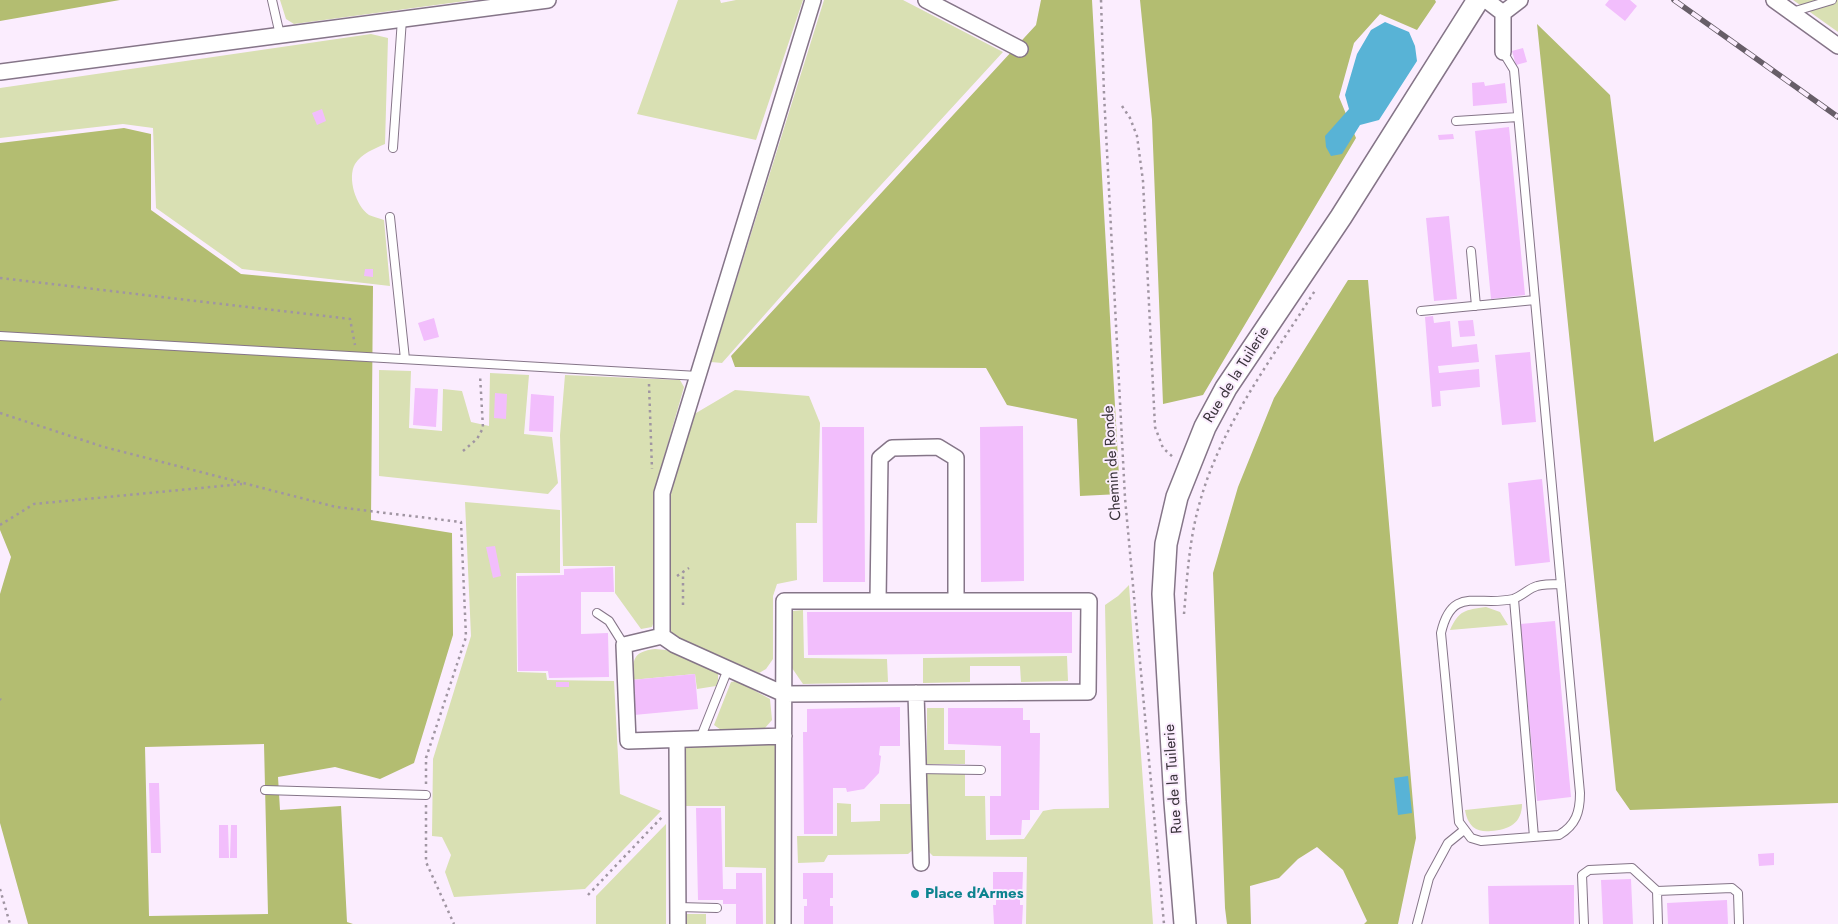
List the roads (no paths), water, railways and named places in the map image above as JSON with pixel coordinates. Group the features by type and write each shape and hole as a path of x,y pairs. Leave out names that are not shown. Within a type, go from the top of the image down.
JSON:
{"street":[{"path":"0,72 548,0"},
{"path":"662,636 662,493 813,0"},
{"path":"926,0 1020,49"},
{"name":"Rue de la Tuilerie","path":"1185,924 1175,802 1163,594 1166,544 1177,497 1205,427 1226,388 1341,217 1478,0"},
{"path":"1486,0 1503,14 1504,52"},
{"path":"1503,14 1520,0"},
{"path":"1774,0 1838,46"},
{"path":"878,601 880,458 892,448 938,447 956,458 956,601"},
{"path":"783,924 784,736 784,694 784,601 1089,601 1088,692 784,694 675,645 662,636 624,645 628,741 784,736"},
{"path":"916,693 920,863"},
{"path":"677,740 678,924"}],"lane":[{"path":"272,0 280,35"},
{"path":"1792,12 1832,0"},
{"path":"393,148 402,19"},
{"path":"1504,52 1514,70 1518,117 1535,300 1561,584 1580,793 1580,808 1576,820 1567,830 1559,835 1481,841 1471,838 1459,822 1441,632 1445,618 1450,608 1461,602 1514,599 1537,586 1561,584"},
{"path":"1456,122 1518,117"},
{"path":"390,217 405,359"},
{"path":"1471,250 1476,306"},
{"path":"1420,311 1535,300"},
{"path":"0,336 698,376"},
{"path":"1514,599 1534,837"},
{"path":"597,613 609,620 624,645"},
{"path":"700,739 728,669"},
{"path":"918,769 981,770"},
{"path":"265,790 426,795"},
{"path":"1416,924 1429,878 1448,843 1464,830"},
{"path":"1584,924 1582,875 1589,870 1632,868 1657,891 1732,888 1738,893 1740,924"},
{"path":"1657,891 1658,924"},
{"path":"678,907 717,908"}],"water":[{"path":"1385,22 1409,32 1415,46 1417,61 1379,120 1360,125 1342,154 1331,156 1326,147 1325,136 1349,109 1345,95 1357,54 1371,30"},
{"path":"1408,776 1412,813 1398,815 1394,778"}],"railway":[{"path":"1674,0 1838,117"}],"place":[{"name":"Place d'Armes","path":"915,894"}]}
